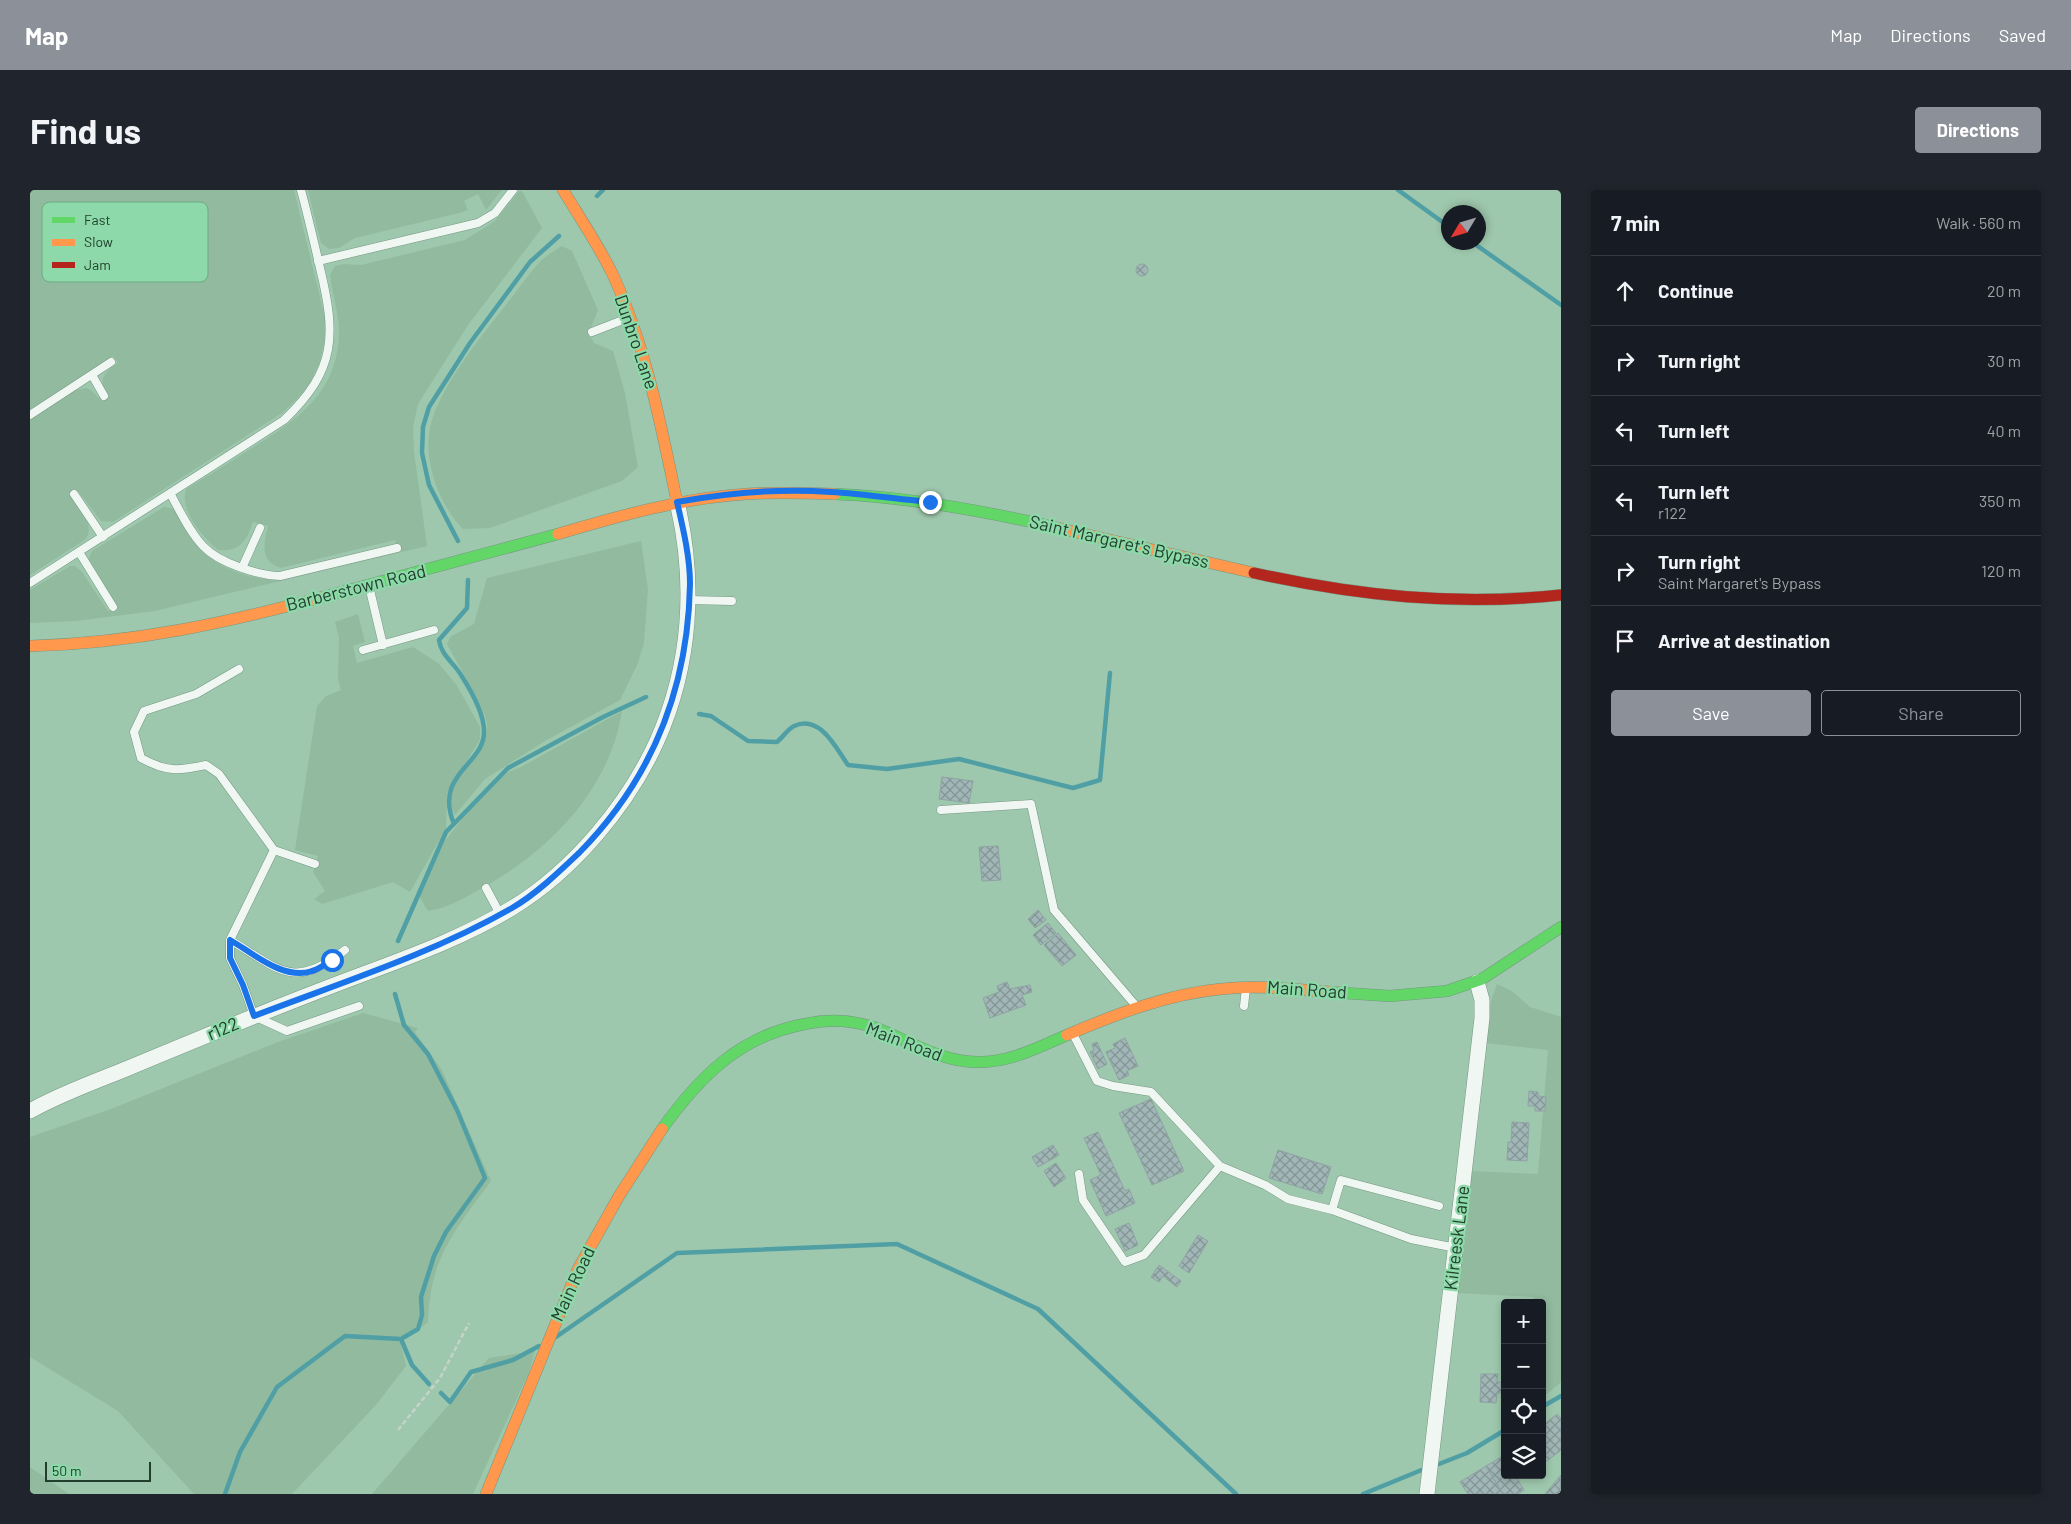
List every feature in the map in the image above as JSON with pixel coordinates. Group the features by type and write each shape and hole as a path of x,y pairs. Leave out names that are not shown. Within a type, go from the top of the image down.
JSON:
{"main road":[{"name":"Dunbro Lane","path":"565,191 612,275 643,356 659,413 677,502"},
{"name":"Saint Margaret's Bypass","path":"677,502 749,492 830,492 930,502 992,513 1311,584 1385,595 1430,600 1472,601 1561,595"},
{"name":"Barberstown Road","path":"30,646 104,643 148,637 369,585 677,502"},
{"name":"Main Road","path":"486,1494 503,1459 579,1265 661,1128 704,1077 749,1043 771,1032 792,1025 814,1022 846,1023 873,1027 942,1058 967,1063 991,1062 1017,1056 1138,1008 1190,992 1246,986 1393,996 1426,996 1455,990 1477,982 1561,927"}],"street":[{"name":"r122","path":"30,1111 254,1016 412,955 513,907 562,869 605,826 645,767 670,713 683,661 690,583 685,541 677,502"},
{"name":"Kilreesk Lane","path":"1427,1494 1482,1018 1482,1000 1477,982"}],"lane":[{"path":"30,583 284,420 304,401 317,381 328,354 331,329 330,308 301,190"},
{"path":"318,261 478,223 495,213 513,190"},
{"path":"592,332 628,318"},
{"path":"30,415 111,362"},
{"path":"92,375 104,396"},
{"path":"74,494 103,536"},
{"path":"170,494 204,547 242,568 264,575 280,576 397,548"},
{"path":"242,568 260,528"},
{"path":"79,552 113,607"},
{"path":"369,585 383,644"},
{"path":"688,600 732,601"},
{"path":"363,650 434,630"},
{"path":"239,669 196,694 144,711 134,732 141,758 155,766 176,771 206,765 220,774 274,850 315,864"},
{"path":"941,810 1030,804 1054,910 1138,1008"},
{"path":"274,850 230,940 230,958 243,985 254,1016 287,1031 358,1006"},
{"path":"486,888 500,914"},
{"path":"230,940 279,969 293,974 312,971 345,950"},
{"path":"1244,1006 1246,986"},
{"path":"1072,1033 1097,1081 1112,1086 1151,1092 1220,1166 1265,1185 1288,1199 1332,1210 1410,1239 1456,1248"},
{"path":"1079,1174 1083,1200 1125,1262 1144,1255 1220,1166"},
{"path":"1332,1210 1341,1180 1439,1206"}],"path":[{"path":"398,1430 440,1378 469,1323"}],"green space":[{"path":"30,190 294,190 326,322 324,344 319,364 310,383 282,413 113,522 101,521 78,491 71,496 88,522 89,527 86,539 30,575 30,420 76,390 86,388 99,398 106,394 103,384 104,376 118,363 113,356 30,409"},
{"path":"308,190 502,190 486,210 478,194 464,201 468,210 355,238 339,248 329,249 321,243"},
{"path":"519,191 522,191 542,228 468,325 418,404 413,427 414,452 427,546 155,611 76,621 30,623 30,590 70,566 75,566 82,572 108,611 116,607 88,561 92,551 164,507 174,509 204,553 232,570 253,577 274,579 398,550 395,540 281,568 269,561 266,556 265,539 268,526 253,522 242,544 232,549 218,550 199,531 189,515 186,506 186,489 285,426 312,402 323,388 337,353 338,317 330,275 335,266 344,264 361,265 465,240 495,221"},
{"path":"562,246 572,251 598,310 589,332 594,343 613,351 625,393 638,467 622,481 490,528 463,529 447,508 435,483 431,469 428,441 434,413 461,364 525,279 538,264"},
{"path":"641,541 648,589 644,643 638,663 620,700 545,741 485,779 455,815 451,803 452,791 457,780 481,747 486,735 487,723 476,696 447,644 450,637 474,624 487,578"},
{"path":"358,614 365,642 353,646 357,663 413,647 438,663 456,684 480,727 480,740 447,792 446,828 410,892 393,882 322,904 314,899 325,891 313,872 318,856 295,850 317,706 326,696 341,690 338,679 339,638 335,622"},
{"path":"622,711 615,739 605,766 590,791 554,836 532,855 484,887 450,905 428,911 419,896 445,841 469,810 494,784 508,772 521,767"},
{"path":"1497,984 1512,991 1530,1007 1561,1017 1561,1382 1546,1395 1546,1299 1456,1293 1471,1171 1538,1174 1548,1050 1485,1043 1491,1001"},
{"path":"363,1013 418,1028 415,1032 442,1070 491,1181 446,1246 433,1280 428,1322 411,1336 399,1336 406,1366 376,1405 292,1494 194,1494 118,1411 30,1357 30,1137 111,1109 278,1042"},
{"path":"535,1351 529,1372 473,1494 372,1494 489,1358"},
{"path":"30,1467 69,1494 30,1494"}],"building":[{"path":"1142,264 1148,270 1142,276 1136,270"},
{"path":"942,777 973,781 969,803 939,799"},
{"path":"998,846 1001,880 982,881 979,847"},
{"path":"1038,910 1046,920 1035,928 1028,919"},
{"path":"1048,923 1056,933 1041,945 1033,935"},
{"path":"1058,933 1076,955 1062,966 1044,945"},
{"path":"1007,982 1010,989 1030,985 1032,992 1022,995 1026,1005 990,1018 983,998 999,992 997,986"},
{"path":"1125,1038 1138,1066 1127,1071 1129,1075 1119,1080 1106,1052 1115,1048 1113,1044"},
{"path":"1097,1042 1107,1064 1098,1069 1090,1052 1094,1050 1092,1044"},
{"path":"1529,1091 1538,1092 1538,1096 1546,1097 1545,1111 1535,1111 1535,1106 1528,1106"},
{"path":"1151,1099 1184,1171 1152,1185 1119,1113"},
{"path":"1512,1122 1529,1123 1527,1161 1507,1160 1508,1142 1511,1142"},
{"path":"1098,1132 1125,1191 1129,1189 1135,1203 1106,1216 1090,1180 1101,1175 1084,1138"},
{"path":"1053,1145 1059,1155 1038,1167 1032,1157"},
{"path":"1278,1150 1331,1167 1322,1194 1269,1178"},
{"path":"1056,1163 1066,1178 1054,1187 1044,1171"},
{"path":"1129,1223 1138,1245 1125,1251 1115,1229"},
{"path":"1198,1235 1208,1241 1189,1273 1179,1266"},
{"path":"1159,1265 1181,1281 1177,1287 1163,1276 1159,1282 1151,1277"},
{"path":"1481,1374 1498,1374 1497,1382 1501,1382 1501,1393 1497,1393 1496,1403 1480,1402"},
{"path":"1557,1414 1561,1418 1561,1450 1546,1462 1546,1434 1546,1423"},
{"path":"1501,1457 1501,1479 1517,1479 1524,1490 1518,1494 1503,1494 1486,1466"},
{"path":"1486,1466 1503,1494 1468,1494 1460,1482"},
{"path":"1561,1475 1560,1494 1545,1494"}],"waterway":[{"path":"597,196 603,190"},
{"path":"1398,190 1441,221"},
{"path":"458,541 429,485 422,453 423,427 429,407 470,343 530,262 559,236"},
{"path":"1483,250 1561,305"},
{"path":"454,824 449,807 450,793 461,771 477,753 482,743 484,731 482,717 472,694 458,670 445,654 439,640 467,608 468,580"},
{"path":"699,714 711,716 748,741 777,742 794,726 812,725 826,735 848,765 887,769 959,759 1073,788 1100,780 1110,673"},
{"path":"398,941 446,832 508,768 603,717 646,697"},
{"path":"225,1494 240,1452 277,1387 345,1336 401,1339 418,1329 422,1315 421,1297 434,1256 446,1232 485,1178 457,1110 428,1054 404,1025 395,994"},
{"path":"556,1337 677,1253 897,1244 1038,1309 1236,1494"},
{"path":"401,1339 412,1365 429,1384"},
{"path":"441,1393 450,1402 471,1372 513,1360 539,1346"},
{"path":"1546,1405 1561,1396"},
{"path":"1439,1464 1467,1453 1501,1432"},
{"path":"1363,1494 1424,1469"}],"traffic: fast":[{"path":"835,494 891,498 947,506 1058,528"},
{"path":"327,596 558,534"},
{"path":"1329,992 1390,996 1447,991 1482,979 1561,927"},
{"path":"662,1129 691,1092 723,1061 761,1038 805,1024 822,1021 856,1023 886,1032 936,1054 963,1061 977,1062 989,1062 1012,1057 1067,1035"}],"traffic: slow":[{"path":"563,190 602,253 625,302 644,358 677,502"},
{"path":"558,534 627,514 698,499 757,493 835,494"},
{"path":"1058,528 1254,573"},
{"path":"30,646 107,641 180,630 252,615 327,596"},
{"path":"1067,1035 1142,1006 1181,995 1234,988 1262,987 1329,992"},
{"path":"486,1494 578,1269 619,1196 662,1129"}],"traffic: jam":[{"path":"1254,573 1331,588 1407,597 1483,599 1561,595"}],"route":[{"path":"332,960 312,971 293,974 279,969 230,940 230,958 243,985 254,1016 412,955 460,934 513,907 562,869 605,826 645,767 670,713 683,661 690,583 685,541 677,502 708,496 749,492 830,492 930,502"}]}
